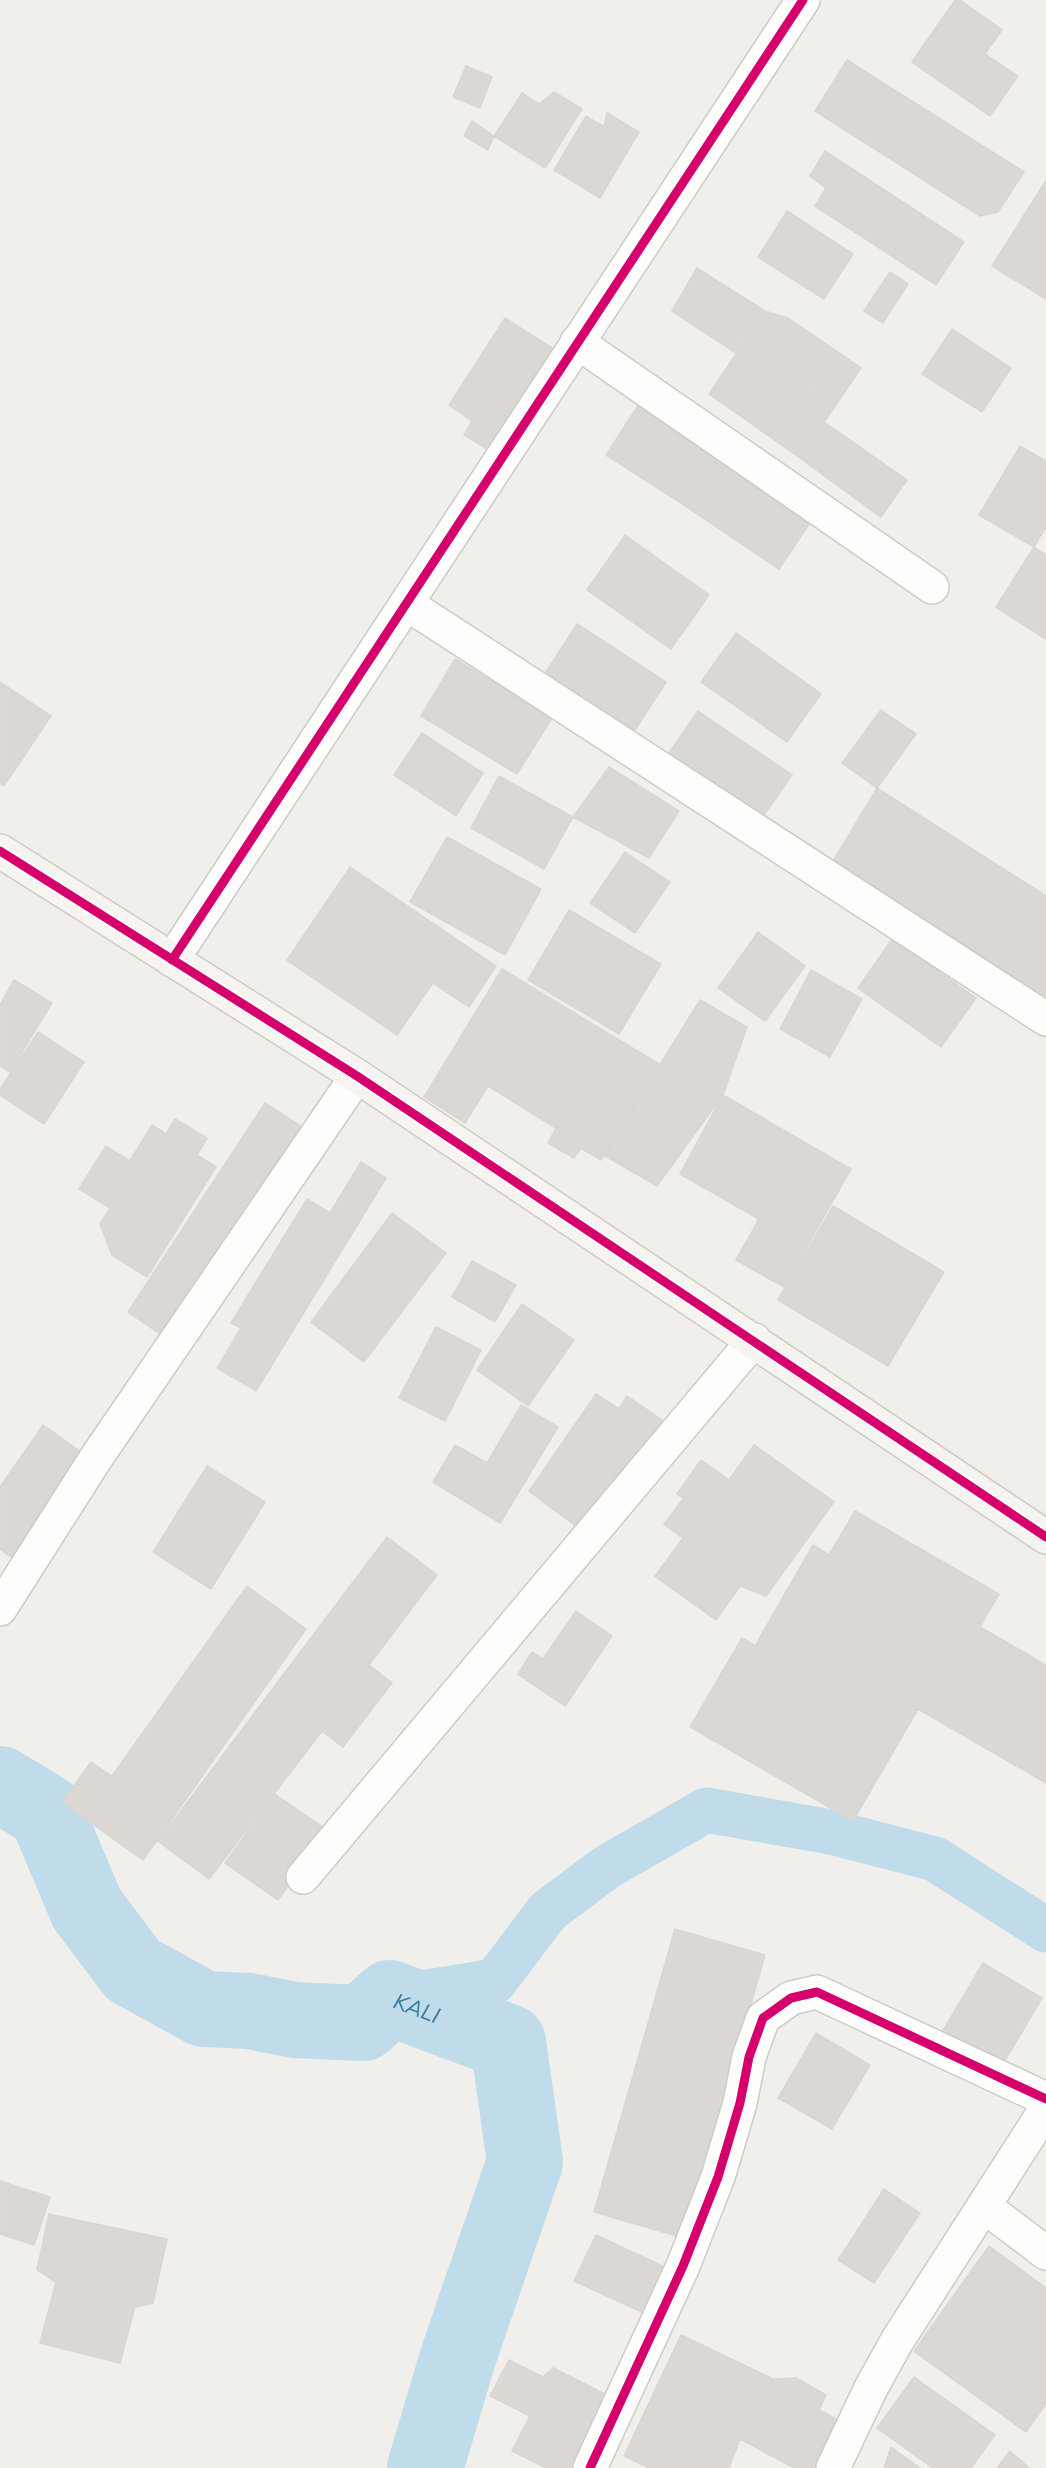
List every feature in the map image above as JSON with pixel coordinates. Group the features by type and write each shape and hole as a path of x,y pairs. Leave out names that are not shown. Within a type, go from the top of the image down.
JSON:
{"street":[{"path":"172,960 803,0"},
{"path":"577,342 932,587"},
{"path":"407,604 1046,1019"},
{"path":"0,851 357,1076 1046,1537"},
{"path":"0,1609 94,1461 357,1076"},
{"path":"303,1877 754,1340"},
{"path":"590,2468 683,2266 718,2177 740,2103 749,2057 763,2018 791,1998 817,1992 1046,2099"},
{"path":"833,2468 871,2388 897,2341 1046,2109"},
{"path":"985,2207 1046,2253"}],"building":[{"path":"955,0 960,0 1002,30 985,54 1018,76 990,116 912,62"},
{"path":"847,60 1024,172 998,212 980,216 815,111"},
{"path":"466,66 492,77 480,108 453,97"},
{"path":"554,92 582,109 545,168 494,136 522,93 539,104"},
{"path":"607,113 639,132 600,198 554,170 586,116 604,127"},
{"path":"472,121 494,136 488,150 464,136"},
{"path":"825,151 964,242 936,285 815,206 826,188 810,176"},
{"path":"1046,183 1046,299 992,266"},
{"path":"787,211 853,254 824,299 758,257"},
{"path":"697,268 738,294 710,336 672,311"},
{"path":"890,272 908,284 883,323 864,311"},
{"path":"738,294 765,311 736,353 710,336"},
{"path":"765,311 788,318 761,358 834,408 799,457 709,394"},
{"path":"505,318 555,350 490,451 464,435 472,421 449,405"},
{"path":"788,318 861,368 834,408 761,358"},
{"path":"952,329 1011,368 982,412 922,374"},
{"path":"641,401 722,455 687,507 606,455"},
{"path":"824,422 867,452 841,488 799,457"},
{"path":"1020,446 1046,461 1046,527 1034,547 979,515"},
{"path":"867,452 907,480 881,517 841,488"},
{"path":"722,455 814,517 779,569 687,507"},
{"path":"625,535 709,595 671,649 587,590"},
{"path":"1034,547 1046,555 1046,639 996,607"},
{"path":"577,624 666,682 635,730 546,672"},
{"path":"736,633 821,694 787,742 701,682"},
{"path":"455,659 552,718 517,774 421,716"},
{"path":"0,682 51,716 4,786 0,783"},
{"path":"881,710 916,734 877,788 842,763"},
{"path":"698,711 792,775 759,822 666,757"},
{"path":"422,733 483,773 456,816 394,775"},
{"path":"609,767 679,811 649,858 573,817"},
{"path":"499,776 573,817 544,869 471,828"},
{"path":"877,788 1046,896 1046,1002 830,866"},
{"path":"447,837 541,889 505,955 410,902"},
{"path":"625,852 670,882 635,933 590,903"},
{"path":"350,867 496,966 469,1007 433,983 397,1035 287,960"},
{"path":"569,910 661,964 619,1034 528,980"},
{"path":"758,932 805,966 765,1021 718,988"},
{"path":"892,939 976,998 941,1047 858,988"},
{"path":"502,969 659,1064 601,1160 581,1148 574,1158 548,1143 556,1128 488,1086 465,1123 424,1097"},
{"path":"811,970 862,999 830,1057 780,1029"},
{"path":"14,980 52,1003 10,1072 0,1066 0,1005"},
{"path":"700,1000 747,1027 723,1095 661,1063"},
{"path":"38,1032 84,1062 44,1124 0,1095 0,1089"},
{"path":"661,1063 723,1095 657,1186 605,1156"},
{"path":"723,1095 851,1169 784,1287 736,1260 759,1219 680,1174"},
{"path":"265,1103 310,1132 172,1342 128,1312"},
{"path":"175,1119 207,1138 197,1155 216,1167 147,1277 112,1255 100,1224 110,1208 79,1189 106,1146 130,1161 152,1125 166,1134"},
{"path":"361,1162 386,1178 256,1391 217,1368 241,1328 231,1323 307,1199 330,1213"},
{"path":"833,1206 944,1272 888,1366 778,1300"},
{"path":"392,1213 446,1253 364,1362 311,1322"},
{"path":"472,1261 516,1285 495,1322 452,1297"},
{"path":"522,1304 574,1340 528,1406 477,1370"},
{"path":"436,1327 481,1350 445,1421 399,1398"},
{"path":"596,1394 619,1409 627,1396 671,1426 585,1533 529,1491"},
{"path":"521,1405 558,1427 500,1523 433,1482 455,1445 487,1463"},
{"path":"43,1425 91,1459 19,1563 0,1549 0,1487"},
{"path":"754,1445 834,1502 766,1596 740,1586 716,1620 655,1576 683,1538 664,1524 684,1498 677,1494 701,1460 729,1480"},
{"path":"207,1466 265,1502 211,1589 153,1552"},
{"path":"855,1511 999,1594 980,1627 1046,1665 1046,1783 918,1709 853,1821 690,1727 742,1638 755,1646 813,1545 829,1555"},
{"path":"387,1537 437,1575 369,1665 392,1683 343,1747 322,1731 209,1879 158,1841"},
{"path":"247,1586 306,1629 143,1860 62,1802 91,1762 112,1776"},
{"path":"576,1611 612,1636 565,1706 518,1674 532,1652 543,1659"},
{"path":"275,1794 328,1831 278,1900 225,1863"},
{"path":"675,1929 765,1955 684,2238 594,2212"},
{"path":"983,1963 1042,1998 997,2074 938,2039"},
{"path":"816,2033 870,2065 832,2129 778,2098"},
{"path":"0,2181 50,2197 34,2245 0,2234"},
{"path":"884,2189 920,2213 874,2283 838,2260"},
{"path":"49,2214 167,2239 153,2303 135,2307 120,2363 40,2343 56,2282 37,2270"},
{"path":"596,2235 669,2269 648,2315 574,2281"},
{"path":"989,2246 1046,2288 1046,2404 1026,2432 914,2351"},
{"path":"681,2335 773,2379 740,2439 729,2468 649,2468 624,2456"},
{"path":"509,2360 543,2377 553,2368 607,2395 570,2468 546,2468 512,2451 530,2416 490,2396"},
{"path":"914,2377 995,2435 971,2468 933,2468 877,2428"},
{"path":"796,2378 826,2395 819,2410 846,2424 822,2468 794,2468 740,2439 773,2379"},
{"path":"891,2447 920,2468 884,2468"},
{"path":"1010,2451 1029,2468 997,2468"}],"waterway":[{"name":"KALI","path":"0,1784 46,1812 87,1909 133,1970 204,2009 249,2011 295,2020 363,2023 390,1998 508,2042 525,2162 458,2357 425,2468"},
{"path":"428,1992 495,1981 548,1911 607,1867 706,1810 831,1832 935,1859 1046,1930"}],"cycle path":[{"path":"172,960 803,0"},
{"path":"0,851 357,1076 1046,1537"},
{"path":"590,2468 683,2266 718,2177 740,2103 749,2057 763,2018 791,1998 817,1992 1046,2099"}]}
